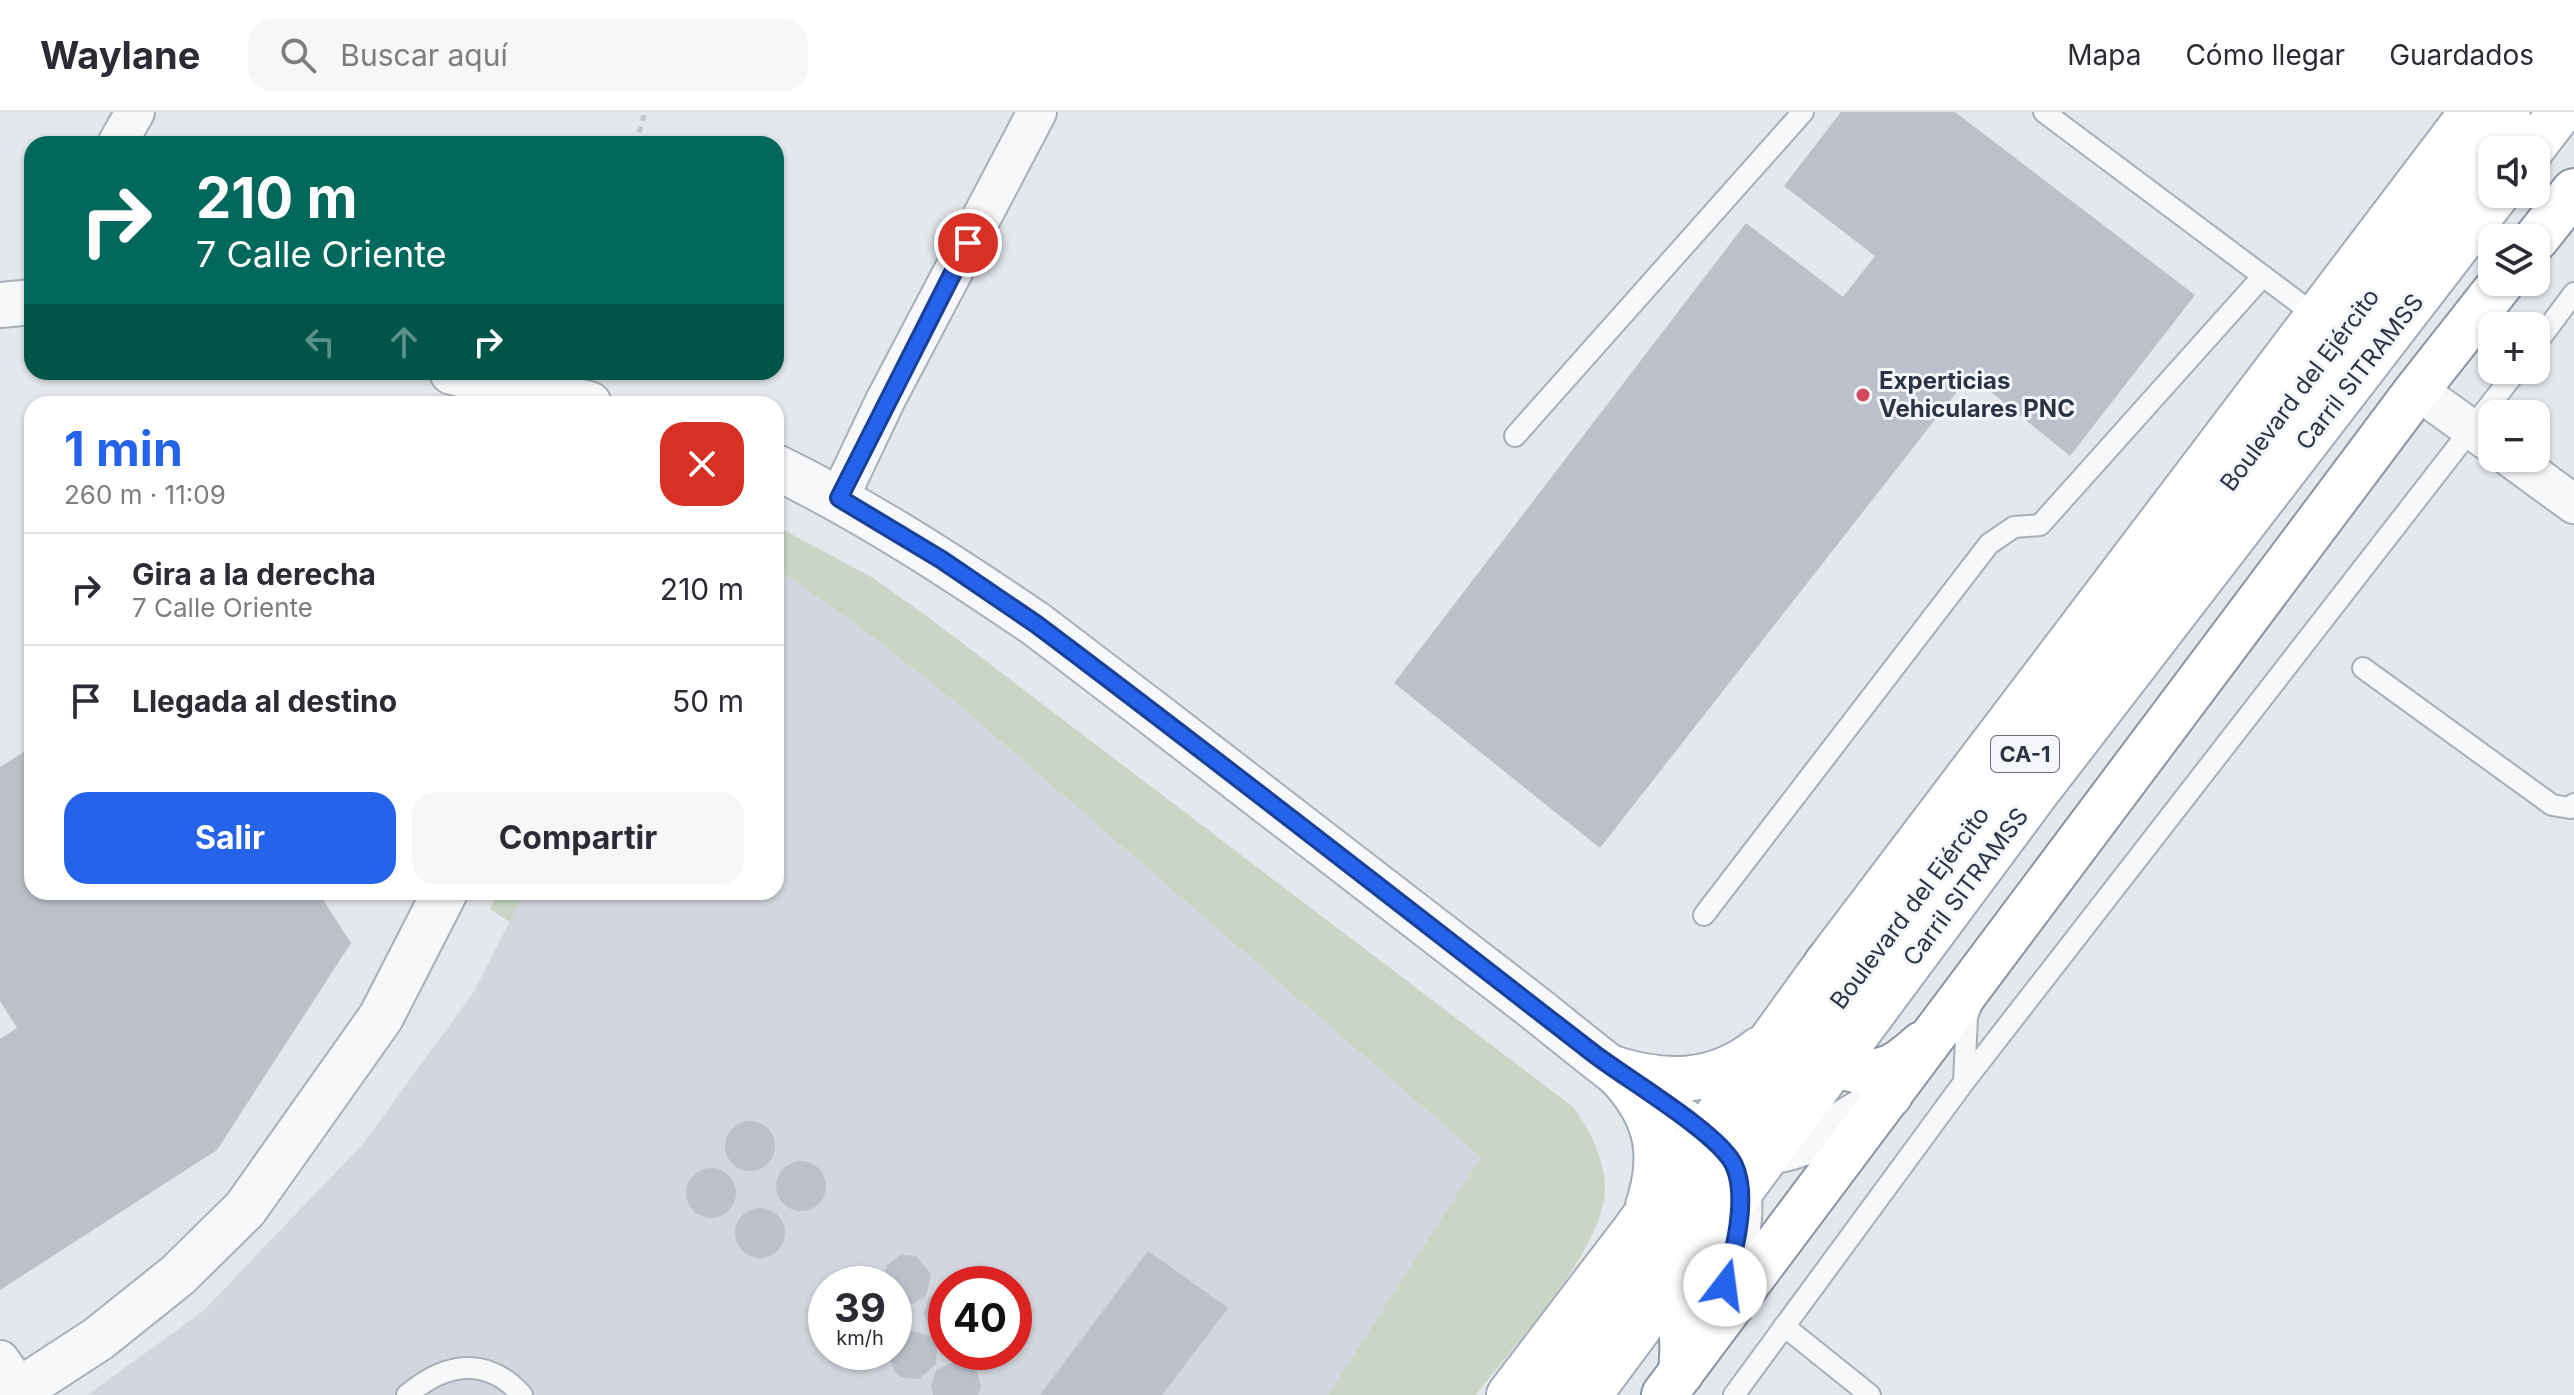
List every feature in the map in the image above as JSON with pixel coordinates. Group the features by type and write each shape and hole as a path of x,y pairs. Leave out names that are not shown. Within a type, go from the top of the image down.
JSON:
{"main road":[{"name":"Boulevard del Ejército","path":"1540,1395 1630,1276 1718,1143 1808,1017 1811,997 1827,963 2315,315 2472,112"},
{"name":"Boulevard del Ejército","path":"1792,1038 2508,112"},
{"path":"2542,136 2560,112"},
{"path":"2548,224 2574,191"},
{"name":"Carril SITRAMSS","path":"1589,1395 2036,793 2486,208"},
{"path":"1672,1384 2417,390 2491,296"},
{"path":"1612,1068 1645,1078 1679,1081 1713,1075 1792,1038 1847,1069 1868,1070 1891,1067 1933,1036"},
{"path":"1612,1068 1641,1102 1657,1145 1657,1175 1649,1205 1634,1231"},
{"name":"Boulevard del Ejército","path":"1509,1395 1634,1231 1718,1143"},
{"path":"1587,1292 1610,1279 1630,1276 1660,1285 1676,1306 1683,1344 1672,1384"}],"street":[{"path":"122,136 135,112"},
{"path":"839,498 885,401 1037,112"},
{"path":"0,305 24,302"},
{"path":"486,380 555,396"},
{"path":"2417,390 2478,433"},
{"path":"784,471 839,498 942,560 1036,624 1612,1068 1718,1143 1734,1165 1738,1181 1738,1224 1734,1252 1712,1332"},
{"path":"2530,472 2574,504"},
{"path":"10,1381 98,1339 167,1285 245,1209 381,1017 441,900"},
{"path":"1718,1143 1746,1151 1779,1150 1813,1139 1890,1095"}],"lane":[{"path":"1515,436 1803,112"},
{"path":"2052,114 2315,315"},
{"path":"1704,915 1989,544 2014,527 2040,525 2263,276"},
{"path":"2550,325 2574,293"},
{"path":"1734,1395 1964,1082 2338,598 2478,440"},
{"path":"2363,668 2552,805 2570,808 2574,804"},
{"path":"1964,1082 1967,1017 1986,964"},
{"path":"1784,1326 1870,1395"},
{"path":"407,1395 438,1372 464,1366 508,1380 522,1395"}],"path":[{"path":"638,136 645,112"}],"shaded area":[{"path":"784,574 860,627 953,700 1481,1157 1328,1395 87,1395 202,1312 363,1144 473,993 521,900 784,900"}],"green space":[{"path":"784,530 873,578 929,618 1573,1107 1592,1138 1604,1174 1604,1199 1598,1222 1570,1274 1476,1395 1328,1395 1481,1157 953,700 860,627 784,574"},
{"path":"494,900 521,900 510,922 490,909"}],"building":[{"path":"1841,112 1955,112 2195,295 2070,456 1970,375 1600,848 1394,683 1746,223 1843,297 1875,256 1784,186"},
{"path":"24,752 24,900 323,900 351,943 217,1150 0,1290 0,1039 17,1028 0,1001 0,767"},
{"path":"750,1121 768,1128 775,1146 768,1164 750,1171 732,1164 725,1146 732,1128"},
{"path":"801,1161 819,1168 826,1186 819,1204 801,1211 783,1204 776,1186 783,1168"},
{"path":"711,1168 728,1176 736,1193 728,1210 711,1218 694,1210 686,1193 694,1176"},
{"path":"760,1208 778,1215 785,1233 778,1251 760,1258 742,1251 735,1233 742,1215"},
{"path":"1148,1251 1228,1308 1162,1395 1040,1395"},
{"path":"901,1255 916,1256 928,1270 926,1296 912,1304 912,1266 887,1265"},
{"path":"928,1300 928,1324 924,1314"},
{"path":"912,1331 928,1335 929,1370 919,1379 901,1377 895,1372 912,1370"},
{"path":"936,1370 974,1370 981,1387 978,1395 933,1395 931,1386"}],"place":[{"name":"Experticias Vehiculares PNC","path":"1863,395"}],"route":[{"path":"968,243 885,401 839,498 942,560 1036,624 1612,1068 1715,1141 1734,1165 1738,1181 1738,1224 1725,1285"}]}
